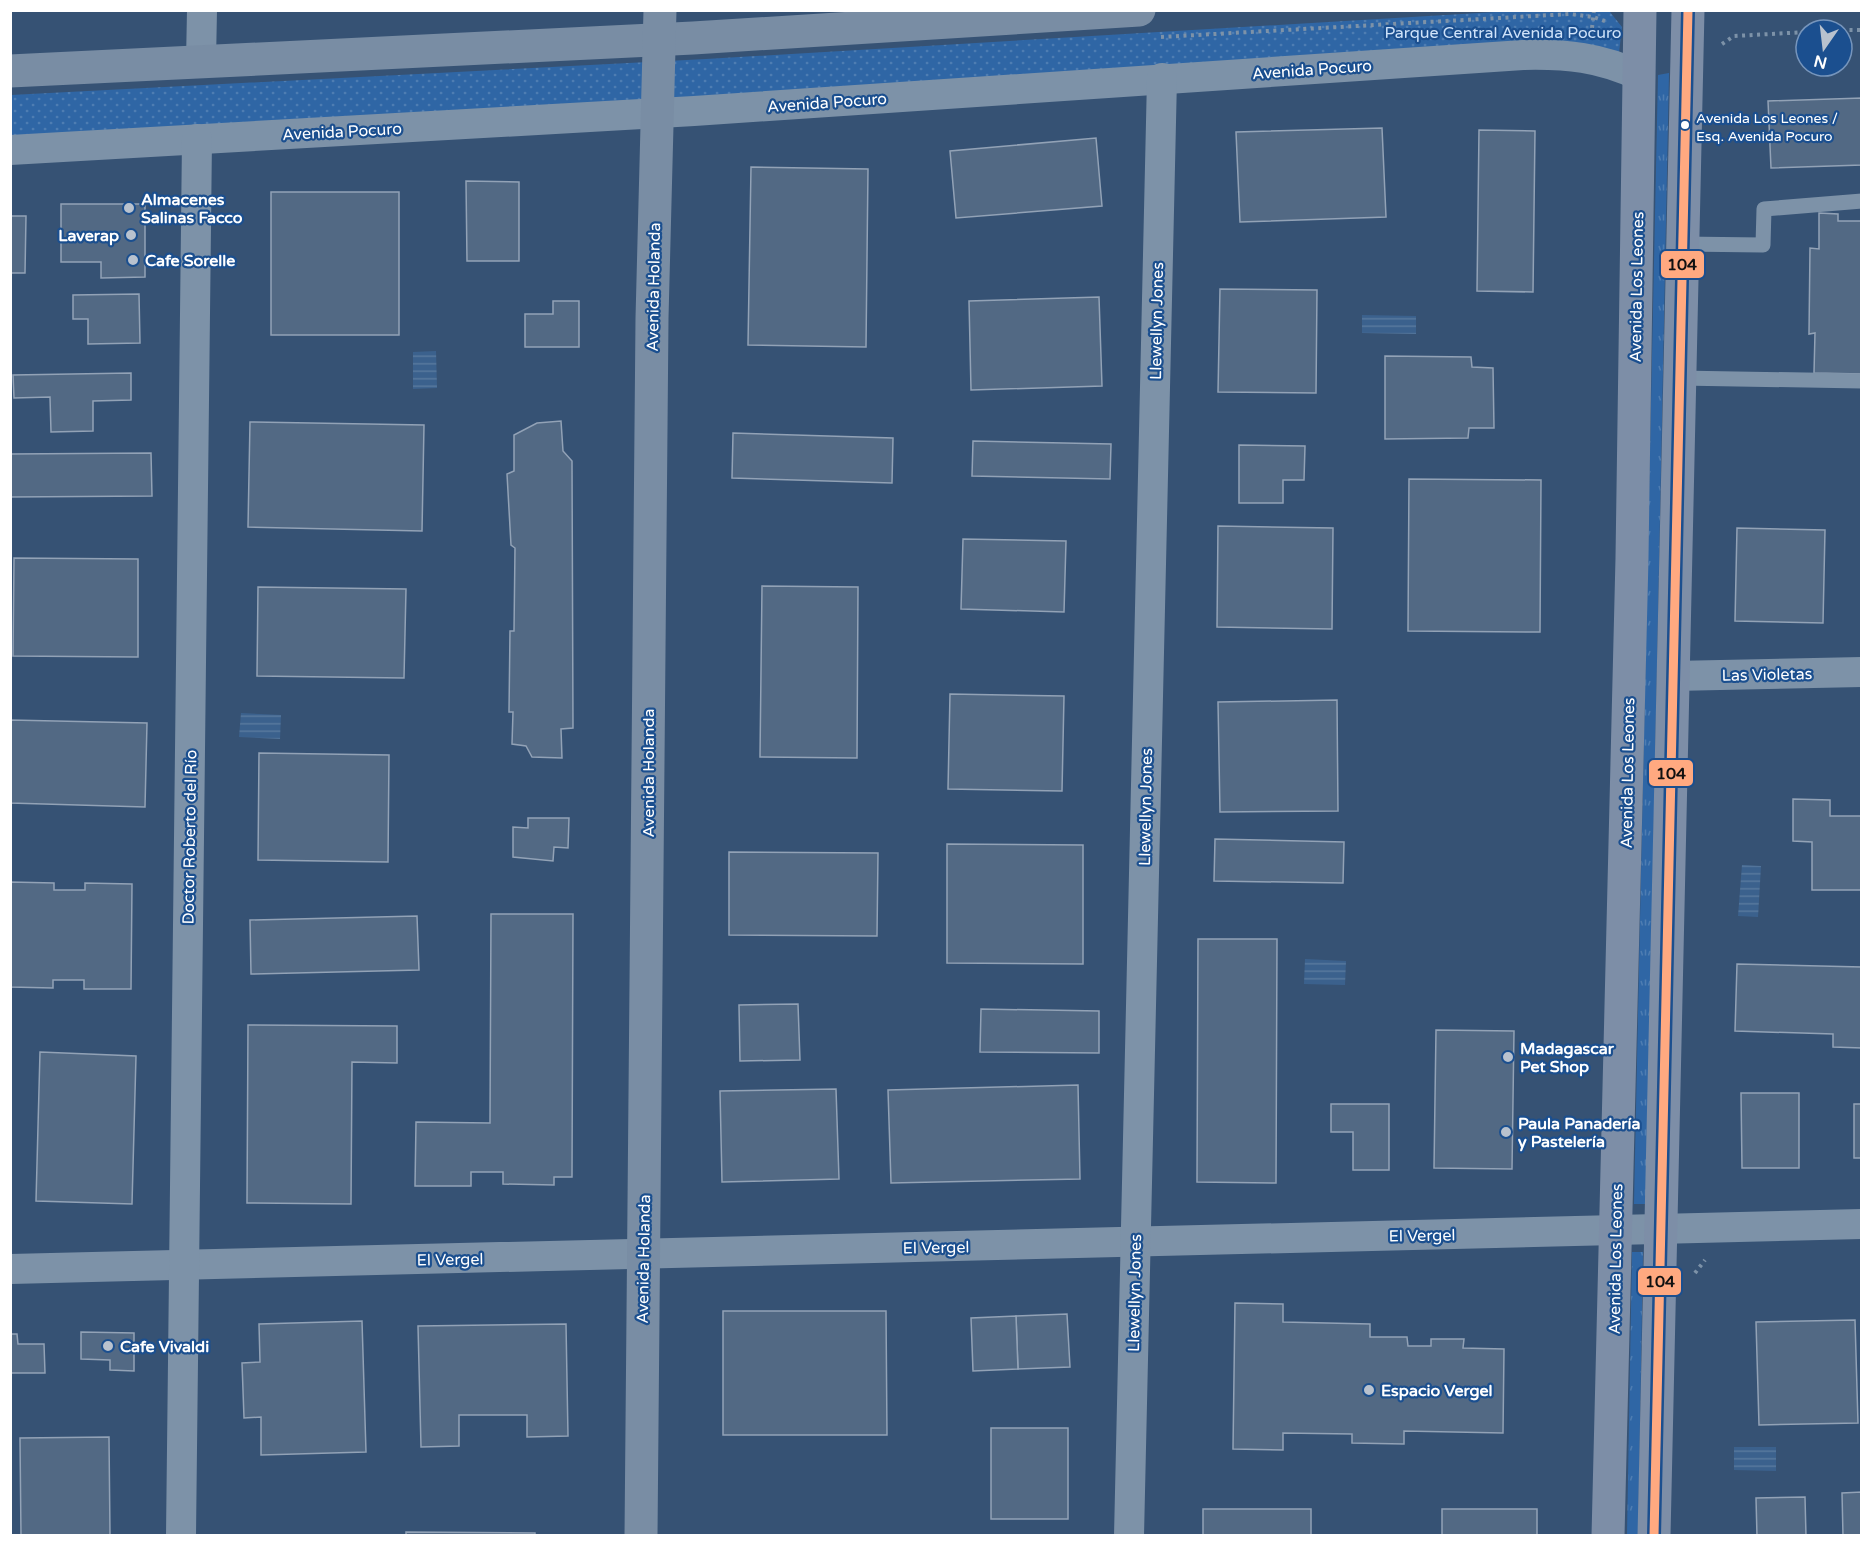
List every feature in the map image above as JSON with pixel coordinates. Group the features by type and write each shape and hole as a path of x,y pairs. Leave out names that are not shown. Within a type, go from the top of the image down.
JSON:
{"main road":[{"name":"Avenida Los Leones","path":"1608,1536 1632,558 1640,10"},
{"path":"1653,1536 1688,10"}],"street":[{"path":"201,62 202,10"},
{"path":"10,71 201,62 660,25 1139,10"},
{"name":"Avenida Holanda","path":"641,1536 652,318 660,25"},
{"name":"Avenida Pocuro","path":"10,150 657,113 1162,78 1541,55 1593,58 1617,65 1640,76"},
{"name":"Llewellyn Jones","path":"1129,1536 1162,78"},
{"name":"Doctor Roberto del Río","path":"181,1536 197,139"},
{"name":"Las Violetas","path":"1673,676 1862,672"},
{"name":"El Vergel","path":"10,1269 1862,1224"}],"lane":[{"path":"1682,244 1763,245 1764,209 1862,201"},
{"path":"1679,378 1862,381"}],"path":[{"path":"1659,1283 1688,1284 1705,1259 1716,1259"}],"green space":[{"name":"Parque Central Avenida Pocuro","path":"1512,11 1610,12 1622,27 1619,53 11,136 11,95 706,59"},
{"path":"1669,73 1646,1204 1634,1204 1658,75"},
{"path":"1632,1252 1643,1252 1638,1535 1627,1536"}],"shaded area":[{"path":"1362,315 1416,316 1416,334 1362,333"},
{"path":"436,351 437,388 413,389 413,352"},
{"path":"241,713 281,715 280,739 239,737"},
{"path":"1742,865 1761,866 1758,917 1738,916"},
{"path":"1305,959 1346,961 1345,985 1304,984"},
{"path":"1734,1447 1776,1447 1776,1471 1734,1470"}],"building":[{"path":"1862,98 1862,165 1771,168 1768,101"},
{"path":"1382,128 1386,217 1240,222 1236,132"},
{"path":"1479,130 1535,131 1533,292 1477,291"},
{"path":"1096,138 1102,206 956,218 950,151"},
{"path":"751,167 868,169 866,347 748,345"},
{"path":"466,181 519,182 519,261 467,261"},
{"path":"271,192 399,192 399,335 271,335"},
{"path":"61,204 145,204 145,277 101,278 101,262 61,262"},
{"path":"1819,213 1838,214 1838,221 1862,221 1862,374 1814,373 1815,333 1809,334 1810,248 1819,249"},
{"path":"10,216 26,216 25,273 10,273"},
{"path":"1220,289 1317,290 1316,393 1218,392"},
{"path":"139,294 140,343 88,344 88,319 73,319 73,295"},
{"path":"1099,297 1102,386 971,390 969,301"},
{"path":"553,301 579,301 579,347 525,347 525,314 553,314"},
{"path":"1385,356 1471,357 1472,367 1493,368 1494,428 1469,428 1468,438 1385,439"},
{"path":"131,373 131,400 93,401 93,431 51,432 50,397 14,398 13,375"},
{"path":"561,421 563,451 572,461 573,728 561,729 562,758 532,757 526,746 512,744 513,712 509,712 510,631 514,631 515,548 511,545 507,474 514,471 514,435 537,423"},
{"path":"250,422 424,425 422,531 248,527"},
{"path":"733,433 893,438 892,483 732,478"},
{"path":"973,441 1111,444 1110,479 972,476"},
{"path":"1239,445 1305,446 1304,480 1283,480 1283,503 1239,503"},
{"path":"151,453 152,496 10,497 10,454"},
{"path":"1409,479 1541,480 1540,632 1408,631"},
{"path":"1218,526 1333,528 1332,629 1217,627"},
{"path":"1737,528 1825,530 1823,623 1735,621"},
{"path":"963,539 1066,541 1064,612 961,609"},
{"path":"14,558 138,559 138,657 13,656"},
{"path":"762,586 858,587 857,758 760,757"},
{"path":"258,587 406,589 404,678 257,676"},
{"path":"950,694 1064,696 1062,791 948,789"},
{"path":"1337,700 1338,811 1220,812 1218,702"},
{"path":"10,720 147,723 145,807 10,803"},
{"path":"259,753 389,755 388,862 258,860"},
{"path":"1793,799 1830,800 1830,816 1862,816 1862,890 1812,890 1812,842 1793,841"},
{"path":"528,818 569,818 568,848 554,847 553,861 513,857 513,827 528,828"},
{"path":"1215,839 1344,842 1343,883 1214,881"},
{"path":"947,844 1083,845 1083,964 947,963"},
{"path":"729,852 878,853 877,936 729,935"},
{"path":"10,882 54,883 54,890 85,890 85,883 132,884 131,989 84,989 84,980 53,980 53,988 10,987"},
{"path":"491,914 573,914 572,1177 554,1177 554,1185 503,1184 503,1172 471,1172 471,1186 415,1186 416,1122 490,1123"},
{"path":"417,916 419,970 251,974 250,920"},
{"path":"1198,939 1277,939 1276,1183 1197,1182"},
{"path":"1737,964 1862,967 1862,1048 1833,1047 1833,1034 1735,1031"},
{"path":"798,1004 800,1060 740,1061 739,1005"},
{"path":"981,1009 1099,1011 1099,1053 980,1052"},
{"path":"248,1025 397,1026 397,1063 352,1062 351,1204 247,1203"},
{"path":"1436,1030 1514,1031 1512,1169 1434,1168"},
{"path":"40,1052 136,1056 132,1204 36,1201"},
{"path":"1078,1085 1080,1179 891,1183 888,1090"},
{"path":"836,1089 839,1179 722,1182 720,1091"},
{"path":"1741,1093 1799,1093 1799,1168 1742,1168"},
{"path":"1331,1104 1389,1104 1389,1170 1353,1170 1353,1132 1331,1132"},
{"path":"1854,1104 1862,1104 1862,1158 1854,1158"},
{"name":"Espacio Vergel","path":"1235,1303 1283,1304 1283,1322 1370,1324 1370,1337 1407,1337 1408,1346 1431,1346 1431,1339 1464,1339 1463,1348 1504,1349 1503,1433 1404,1431 1404,1444 1352,1443 1352,1434 1283,1433 1283,1450 1233,1449"},
{"path":"723,1311 886,1311 887,1435 723,1435"},
{"path":"1067,1314 1070,1367 1018,1369 1016,1316"},
{"path":"1016,1316 1018,1369 973,1371 971,1318"},
{"path":"1855,1320 1858,1423 1759,1425 1756,1322"},
{"path":"362,1321 366,1452 261,1455 261,1417 244,1418 242,1363 260,1362 259,1324"},
{"path":"566,1324 568,1436 527,1437 527,1415 459,1415 459,1446 421,1447 418,1326"},
{"name":"Cafe Vivaldi","path":"81,1332 134,1333 134,1371 110,1370 110,1360 81,1359"},
{"path":"10,1334 17,1334 18,1344 44,1344 45,1373 10,1373"},
{"path":"991,1428 1068,1428 1068,1519 991,1519"},
{"path":"109,1437 110,1535 21,1536 20,1438"},
{"path":"1862,1492 1862,1536 1843,1536 1842,1493"},
{"path":"1805,1497 1806,1536 1757,1536 1756,1498"},
{"path":"1203,1509 1311,1509 1311,1536 1203,1536"},
{"path":"1442,1509 1537,1509 1537,1536 1442,1536"},
{"path":"406,1532 535,1533 535,1536 406,1536"}],"transit line":[{"name":"104","path":"1654,1536 1688,10"}],"place":[{"name":"Avenida Los Leones / Esq. Avenida Pocuro","path":"1685,125"},
{"name":"Almacenes Salinas Facco","path":"129,208"},
{"name":"Laverap","path":"131,235"},
{"name":"Cafe Sorelle","path":"133,260"},
{"name":"Madagascar Pet Shop","path":"1508,1057"},
{"name":"Paula Panadería y Pastelería","path":"1506,1132"},
{"name":"Cafe Vivaldi","path":"108,1346"},
{"name":"Espacio Vergel","path":"1369,1390"}]}
